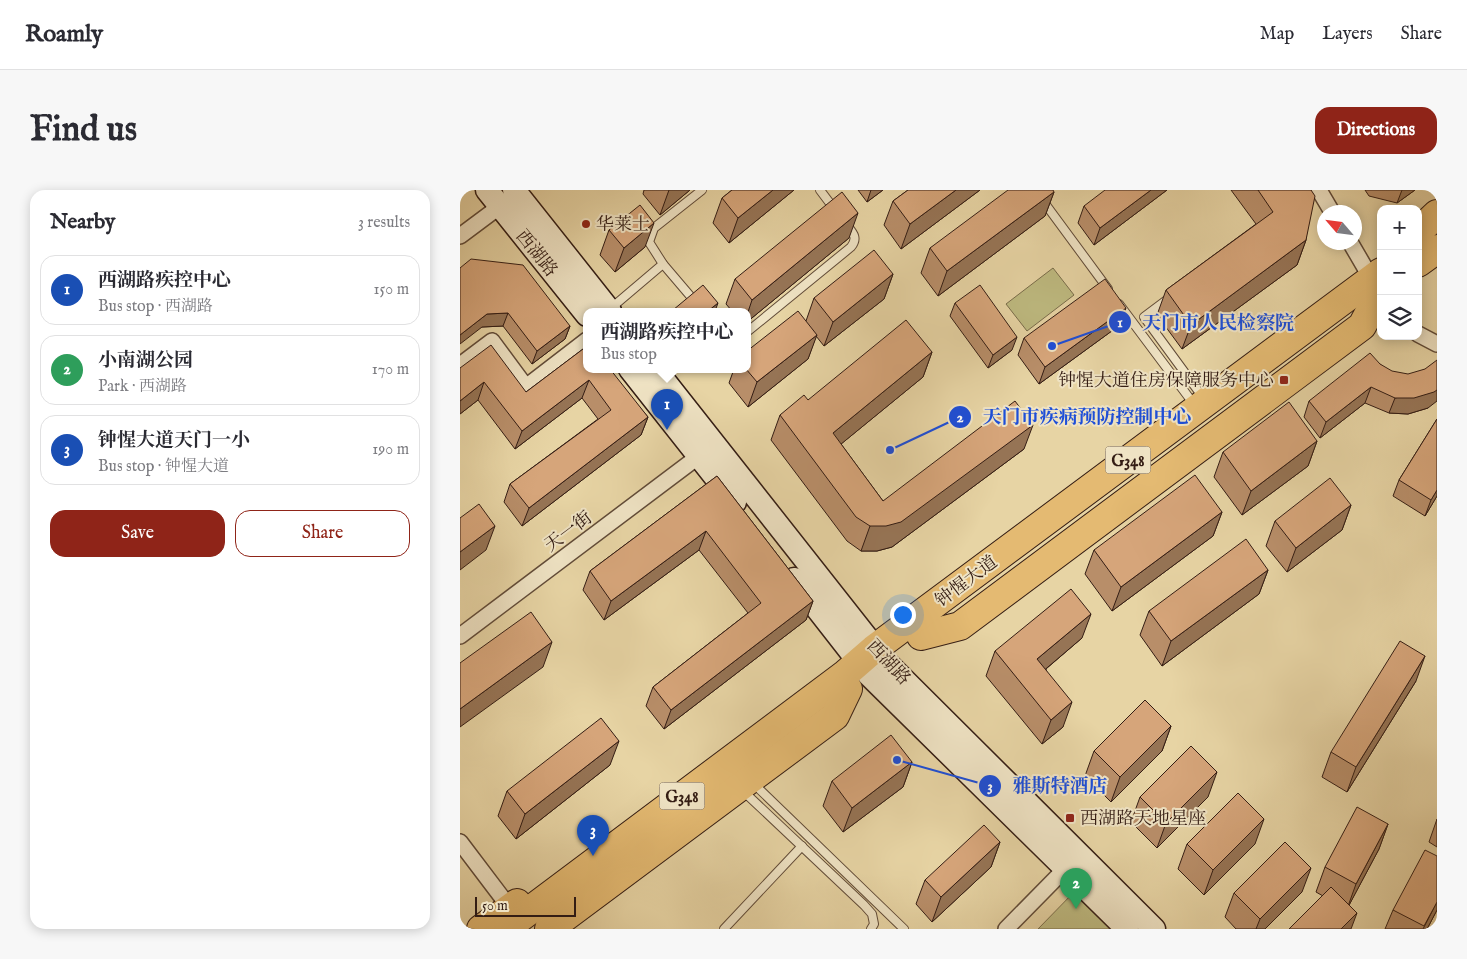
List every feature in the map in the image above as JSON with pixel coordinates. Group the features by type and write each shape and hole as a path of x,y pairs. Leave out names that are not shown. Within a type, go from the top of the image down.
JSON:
{"highway":[{"path":"1422,228 1437,214"},
{"path":"1422,241 1437,230"},
{"path":"1422,260 1437,249"},
{"path":"1422,275 1437,269"},
{"path":"1377,284 1337,290 925,594 914,630 960,626 1362,326 1377,289"},
{"name":"G348","path":"518,923 914,630"},
{"path":"549,929 835,716 864,668"},
{"path":"481,929 518,923"}],"main road":[{"name":"西湖路","path":"508,194 606,308"},
{"name":"西湖路","path":"508,194 583,309"},
{"name":"西湖路","path":"633,373 864,668 1127,929"},
{"name":"西湖路","path":"658,373 864,668 1154,929"}],"street":[{"path":"1319,190 1328,205"},
{"path":"460,236 508,194"},
{"path":"1356,250 1377,281"},
{"path":"1422,336 1437,344"},
{"path":"460,365 492,341 526,386 583,343"},
{"name":"天一街","path":"460,636 699,456"},
{"path":"460,842 518,923"},
{"path":"1006,929 1066,868"}],"lane":[{"path":"700,308 652,251 649,242 654,228 702,190"},
{"path":"751,329 855,242 855,236 820,190"},
{"path":"1035,190 1194,395"},
{"path":"612,308 663,264"},
{"path":"1174,295 1144,317 1194,395"},
{"path":"745,784 802,846 872,914 874,924 871,929"},
{"path":"745,784 904,929"},
{"path":"724,929 802,846"}],"shaded area":[{"path":"1053,268 1074,295 1027,331 1006,304"},
{"path":"1076,890 1115,929 1038,929"}],"building":[{"path":"732,190 773,190 738,218 722,198"},
{"path":"908,190 956,190 910,224 893,201"},
{"path":"1008,190 1053,190 1054,192 947,271 930,248"},
{"path":"1105,190 1151,190 1100,228 1084,206"},
{"path":"1258,190 1311,190 1315,196 1306,240 1191,325 1166,290 1273,212"},
{"path":"842,192 858,213 752,300 735,279"},
{"path":"640,205 654,223 624,248 609,230"},
{"path":"874,250 893,274 833,322 814,298"},
{"path":"471,259 523,265 570,326 537,351 508,313 487,314 460,335 460,268"},
{"path":"1105,279 1126,308 1045,367 1024,338"},
{"path":"703,285 718,303 712,308 675,308"},
{"path":"980,285 1017,337 993,355 955,303"},
{"path":"798,311 817,335 757,382 749,373 751,373 751,348"},
{"path":"906,320 932,352 833,433 883,501 1015,401 1033,425 901,522 886,526 870,526 856,517 780,415 804,395 808,400"},
{"path":"491,345 526,392 583,349 583,373 613,373 648,417 529,508 510,484 611,410 589,380 522,431 484,382 460,401 460,368"},
{"path":"1370,353 1380,364 1392,371 1408,374 1425,369 1437,360 1437,390 1414,398 1395,398 1371,387 1326,422 1309,401"},
{"path":"1289,402 1317,441 1251,491 1223,452"},
{"path":"1437,419 1437,490 1431,500 1399,480"},
{"path":"1195,475 1222,512 1121,587 1094,550"},
{"path":"717,476 813,601 671,710 653,687 761,603 706,531 611,601 590,571"},
{"path":"1330,478 1351,505 1296,548 1275,521"},
{"path":"479,504 495,526 460,552 460,518"},
{"path":"1246,539 1268,570 1171,641 1149,611"},
{"path":"1071,589 1091,614 1037,659 1072,702 1051,720 995,651"},
{"path":"531,612 552,642 460,709 460,663"},
{"path":"1400,641 1425,656 1356,767 1331,752"},
{"path":"1145,700 1171,726 1120,777 1094,751"},
{"path":"601,718 619,741 525,814 507,791"},
{"path":"891,735 912,762 852,808 832,781"},
{"path":"1191,746 1217,772 1166,823 1140,797"},
{"path":"1238,793 1264,819 1213,870 1187,844"},
{"path":"1357,807 1388,824 1356,884 1325,867"},
{"path":"984,825 1000,842 941,897 925,880"},
{"path":"1285,842 1311,868 1260,919 1234,893"},
{"path":"1425,850 1437,856 1437,902 1424,926 1393,910"},
{"path":"1331,887 1357,913 1341,929 1289,929"}],"place":[{"name":"华莱士","path":"586,224"},
{"name":"天门市人民检察院","path":"1052,346"},
{"name":"钟惺大道住房保障服务中心","path":"1284,380"},
{"name":"西湖路疾控中心","path":"667,430"},
{"name":"天门市疾病预防控制中心","path":"890,450"},
{"name":"雅斯特酒店","path":"897,760"},
{"name":"西湖路天地星座","path":"1070,818"},
{"name":"钟惺大道天门一小","path":"593,856"},
{"name":"小南湖公园","path":"1076,909"}]}
